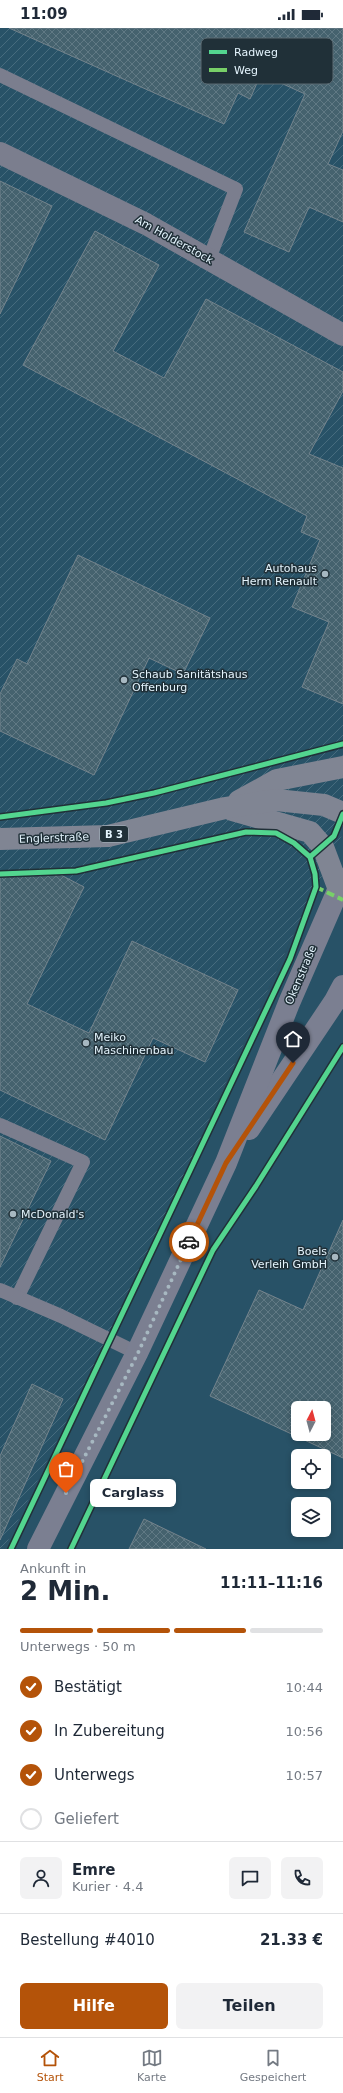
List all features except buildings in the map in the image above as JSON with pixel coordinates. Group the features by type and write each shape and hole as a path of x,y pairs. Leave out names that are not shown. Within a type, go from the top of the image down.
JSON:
{"main road":[{"name":"Englerstraße","path":"226,808 277,780 343,768"},
{"name":"Englerstraße","path":"0,839 108,836 226,808 276,800 324,805 343,813"},
{"name":"Englerstraße","path":"226,808 310,832 323,847 340,883"},
{"name":"Okenstraße","path":"38,1549 138,1353 226,1163 289,1003 340,883"},
{"name":"Okenstraße","path":"226,1163 335,1001 343,986"}],"street":[{"name":"Am Holderstock","path":"0,153 146,224 343,335"}],"lane":[{"path":"0,75 236,189 209,259"},
{"path":"0,1124 83,1162 17,1298"},
{"path":"0,1290 60,1316 138,1353"}],"shaded area":[{"path":"0,28 343,28 343,833 293,935 180,1183 89,1375 4,1549 0,1549"},
{"path":"343,833 343,1549 4,1549 180,1183 293,935"}],"marked path":[{"path":"316,887 343,900"}],"cycle path":[{"path":"0,817 106,803 154,793 343,744"},
{"path":"310,857 334,836 343,814"},
{"path":"0,874 76,871 246,832 276,833 294,843 310,857 315,874 316,887 290,959 11,1549"},
{"path":"71,1549 213,1250 256,1186 343,1047"}],"way so far":[{"path":"66,1493 138,1353 189,1242"}],"place":[{"name":"Autohaus Herm Renault","path":"325,574"},
{"name":"Schaub Sanitätshaus Offenburg","path":"124,680"},
{"name":"Meiko Maschinenbau","path":"86,1043"},
{"name":"McDonald's","path":"13,1214"},
{"name":"Boels Verleih GmbH","path":"335,1257"},
{"name":"Carglass","path":"66,1493"}],"route":[{"path":"189,1242 226,1163 293,1063"}]}
